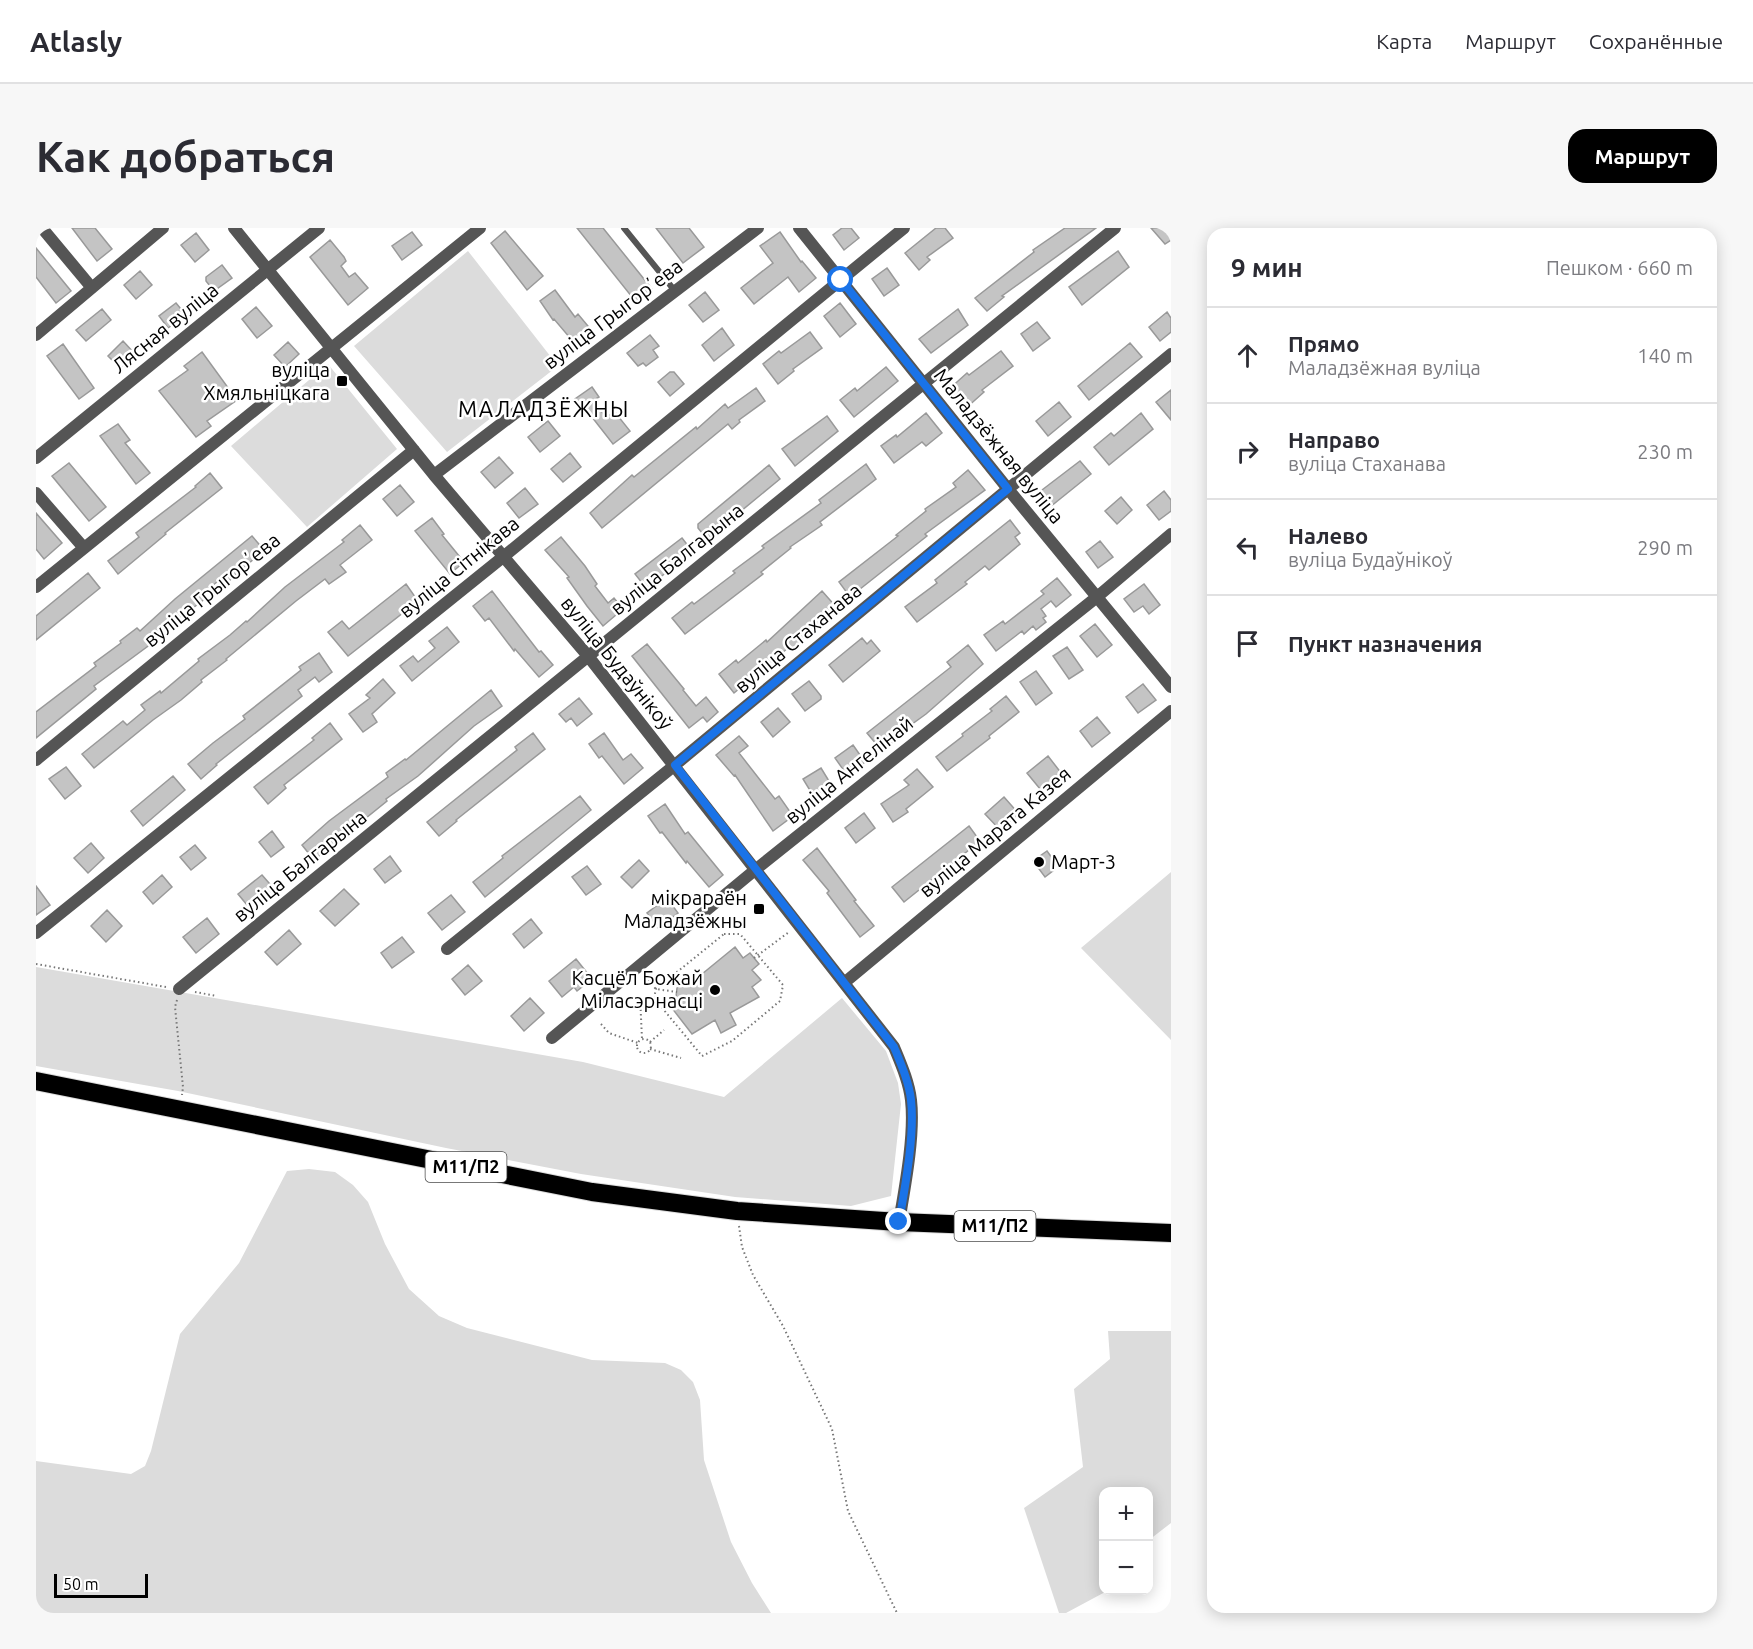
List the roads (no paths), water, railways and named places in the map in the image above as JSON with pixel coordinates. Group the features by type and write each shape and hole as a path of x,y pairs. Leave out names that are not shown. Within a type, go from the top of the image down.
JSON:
{"highway":[{"name":"М11/П2","path":"36,1081 592,1192 737,1211 899,1222 1171,1233"}],"street":[{"path":"42,228 92,288"},
{"path":"36,335 163,228"},
{"name":"вуліца Будаўнікоў","path":"234,228 434,475 588,656 894,1047 905,1075 911,1100 908,1158 899,1222"},
{"name":"Лясная вуліца","path":"36,458 319,228"},
{"path":"36,587 480,228"},
{"name":"вуліца Грыгорʼева","path":"434,475 758,228"},
{"name":"Маладзёжная вуліца","path":"800,228 923,384 1171,687"},
{"name":"вуліца Сітнікава","path":"36,933 503,557 904,228"},
{"name":"вуліца Балгарына","path":"179,990 1115,228"},
{"name":"вуліца Стаханава","path":"447,949 675,765 1171,354"},
{"name":"вуліца Грыгорʼева","path":"36,760 414,450"},
{"path":"36,493 84,548"},
{"name":"вуліца Ангелінай","path":"552,1038 755,870 1097,597 1171,534"},
{"name":"вуліца Марата Казея","path":"844,983 1171,711"}],"lane":[{"path":"624,228 675,291"}],"place":[{"name":"вуліца Хмяльніцкага","path":"342,381"},
{"name":"Март-3","path":"1039,862"},
{"name":"мікрараён Маладзёжны","path":"759,909"},
{"name":"Касцёл Божай Міласэрнасці","path":"715,990"}],"district":[{"name":"МАЛАДЗЁЖНЫ","path":"544,409"}]}
